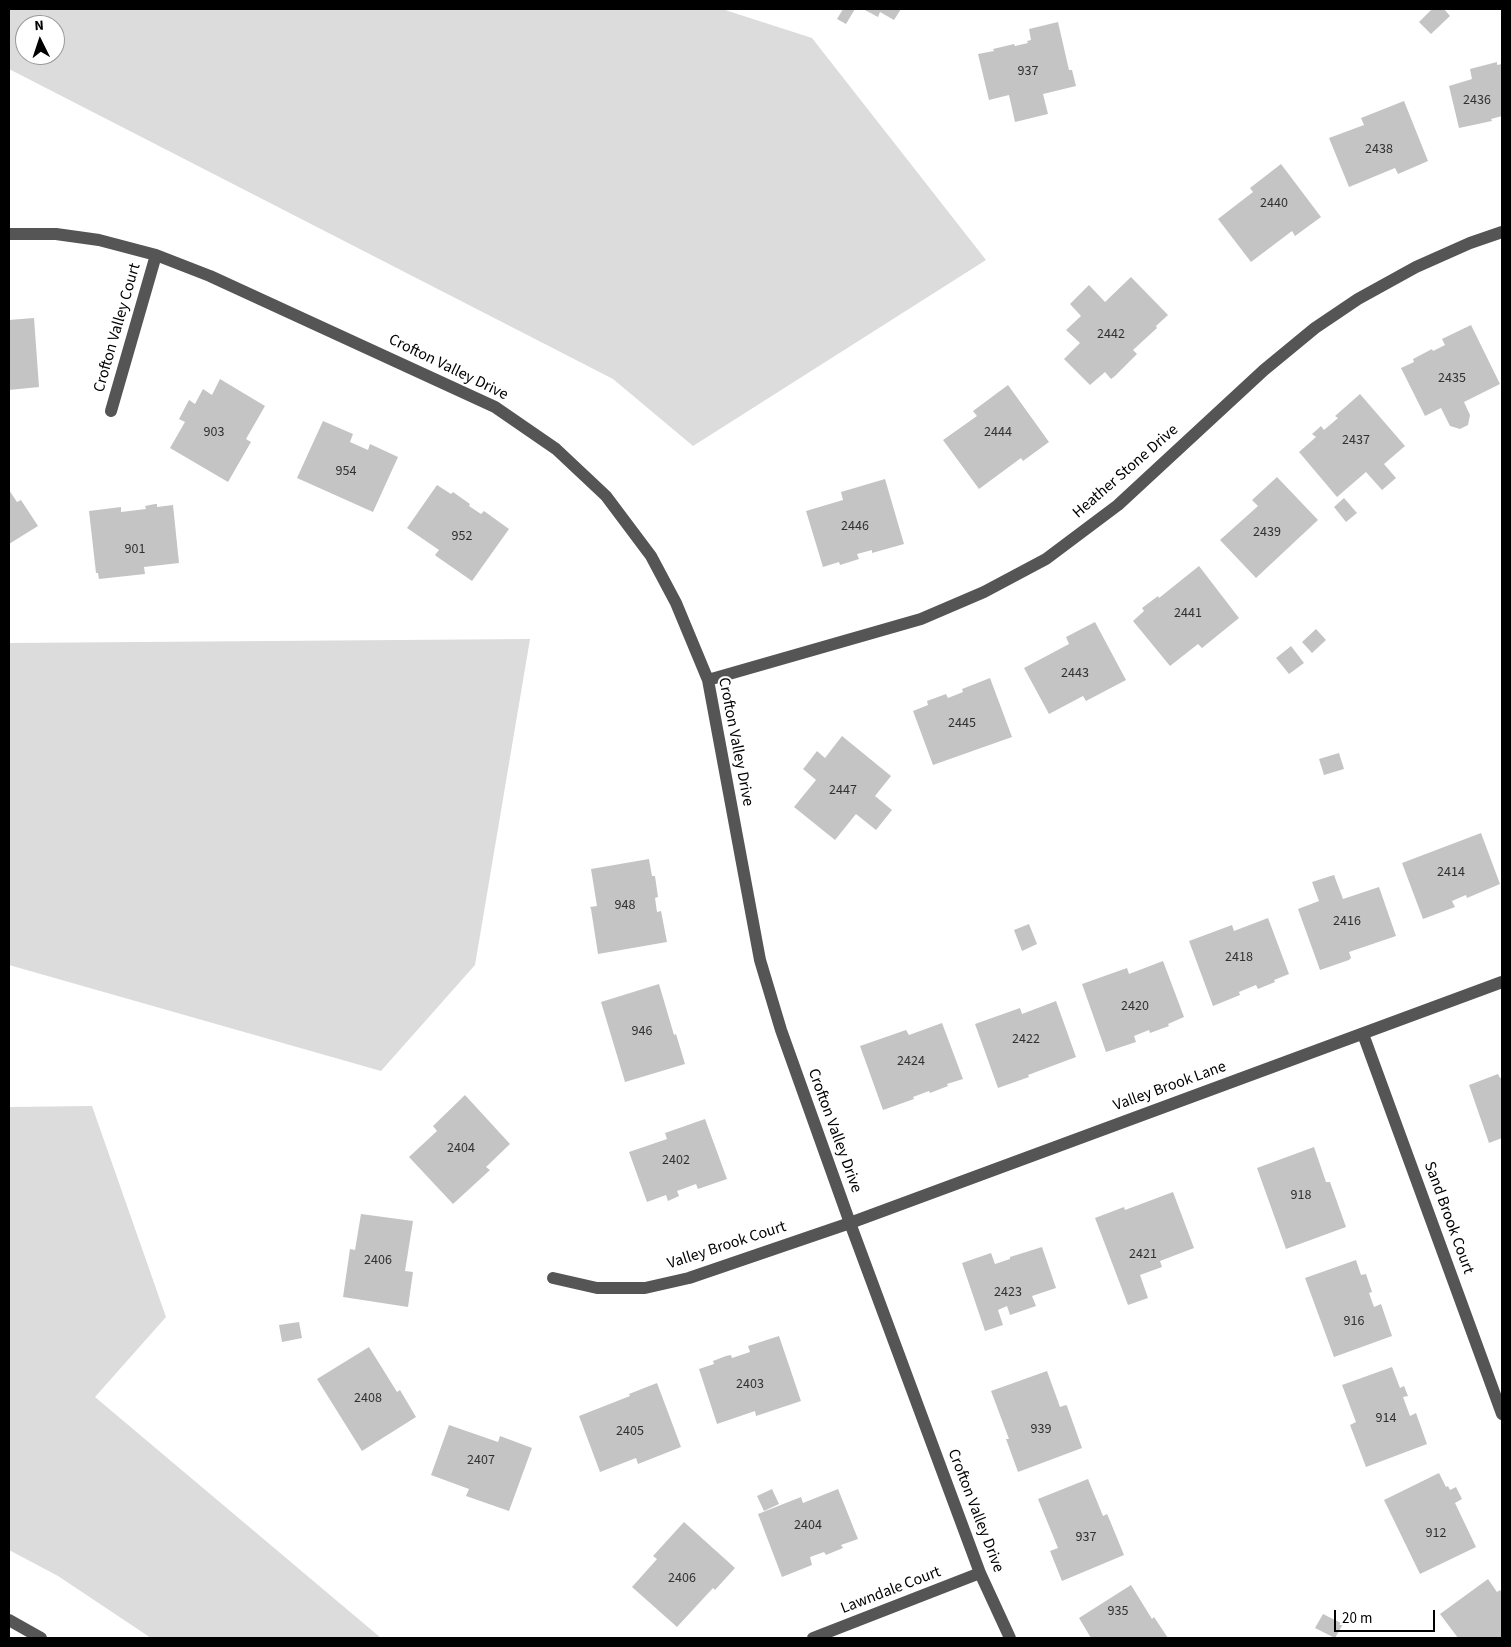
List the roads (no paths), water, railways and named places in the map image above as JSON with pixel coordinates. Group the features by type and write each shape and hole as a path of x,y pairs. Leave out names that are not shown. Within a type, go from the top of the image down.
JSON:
{"street":[{"name":"Heather Stone Drive","path":"708,680 921,619 984,592 1046,558 1118,505 1264,370 1314,328 1358,298 1416,267 1470,243 1502,232"},
{"name":"Crofton Valley Drive","path":"9,234 56,234 99,240 156,255 210,276 495,407 556,449 606,496 652,556 676,603 708,680 760,960 781,1030 850,1223 980,1573 1010,1638"},
{"name":"Crofton Valley Court","path":"111,410 156,255"},
{"name":"Valley Brook Lane","path":"850,1223 1502,982"},
{"name":"Sand Brook Court","path":"1363,1034 1502,1414"},
{"name":"Valley Brook Court","path":"554,1278 597,1288 645,1288 689,1278 850,1223"},
{"name":"Lawndale Court","path":"813,1638 980,1573"},
{"path":"9,1620 41,1638"}]}
